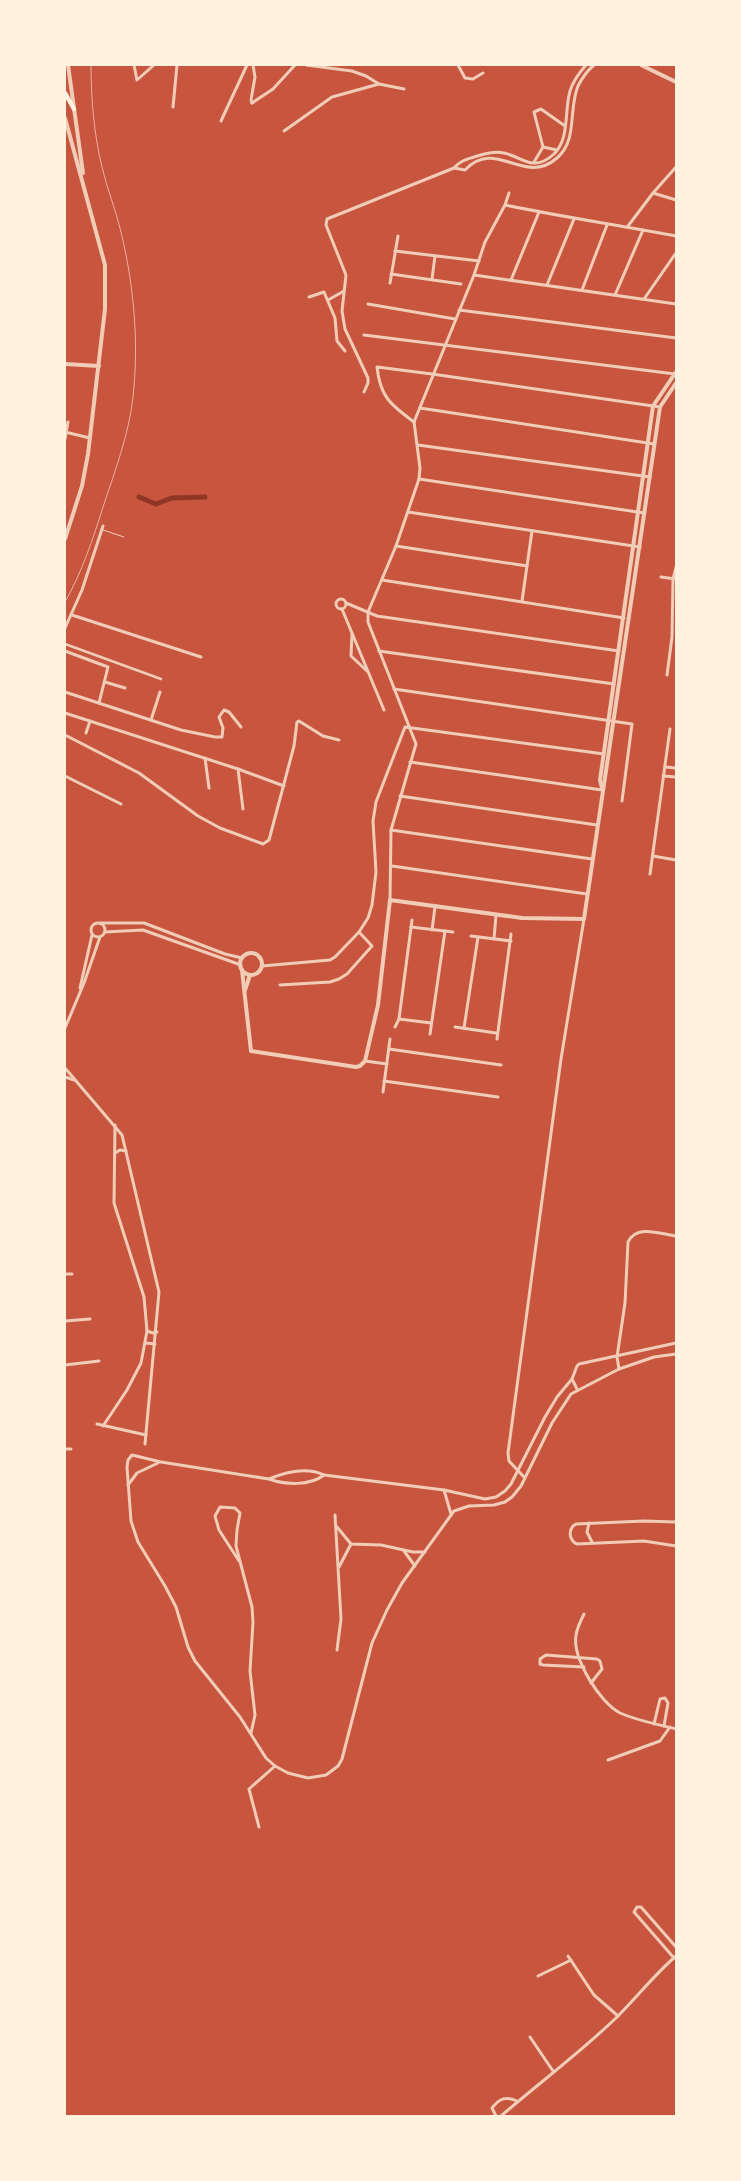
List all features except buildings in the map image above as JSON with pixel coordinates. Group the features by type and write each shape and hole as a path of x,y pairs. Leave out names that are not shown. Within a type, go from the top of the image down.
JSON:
{"main road":[{"path":"65,92 74,109"}],"street":[{"path":"68,65 85,188"},
{"path":"134,65 137,80 154,65"},
{"path":"173,107 177,65"},
{"path":"221,121 247,65"},
{"path":"253,65 255,77 250,100 252,103 273,89 295,65"},
{"path":"306,65 352,71 366,76 379,84 404,89"},
{"path":"458,65 465,78 473,79 483,73"},
{"path":"364,392 368,380 345,329 342,311 346,275 326,225 327,219 454,168 459,162 493,152 506,153 522,161 534,163 549,157 562,143 573,82 586,65"},
{"path":"454,168 465,170 474,163 496,157 522,167 534,168 544,166 556,159 563,152 568,141 577,87 584,74 594,65"},
{"path":"641,65 676,82"},
{"path":"284,131 332,97 379,84"},
{"path":"534,163 543,148 534,112 540,109 565,126"},
{"path":"66,120 71,124 76,121"},
{"path":"65,539 82,486 90,438 105,310 105,265 66,120"},
{"path":"543,148 557,150"},
{"path":"628,226 652,193 676,167"},
{"path":"262,966 258,956 252,953 242,958 241,968 250,1050 356,1067 365,1061 378,1004 390,900 392,866 391,830 416,744 368,622 368,612 396,546 419,479 420,468 414,422 474,275 485,242 505,205 509,192"},
{"path":"652,193 676,200"},
{"path":"505,205 676,236"},
{"path":"511,280 539,212"},
{"path":"547,285 574,219"},
{"path":"582,290 607,225"},
{"path":"616,295 643,230"},
{"path":"390,283 398,236"},
{"path":"394,251 479,261"},
{"path":"644,299 676,254"},
{"path":"432,279 436,256"},
{"path":"391,274 461,284"},
{"path":"474,275 676,304"},
{"path":"309,297 324,292 335,318 337,341 345,351"},
{"path":"328,300 344,292"},
{"path":"368,304 455,319"},
{"path":"460,310 676,338"},
{"path":"364,335 675,373 653,406 624,618 620,685 561,1059 508,1452 509,1461 524,1477"},
{"path":"65,364 99,366"},
{"path":"414,422 389,401 379,385 377,368 432,374 660,407"},
{"path":"602,790 600,780 614,684 629,619 660,407 676,383"},
{"path":"420,408 654,444"},
{"path":"65,439 68,422"},
{"path":"66,432 90,438"},
{"path":"417,444 650,477"},
{"path":"419,479 644,513"},
{"path":"408,512 640,547"},
{"path":"66,520 72,522"},
{"path":"65,628 72,615 103,528"},
{"path":"522,601 532,531"},
{"path":"396,546 527,566"},
{"path":"667,675 672,638 676,567"},
{"path":"661,577 674,579"},
{"path":"382,580 629,619"},
{"path":"384,710 342,609 337,607 338,600 342,599 346,603 378,616 622,651"},
{"path":"342,609 346,603"},
{"path":"72,615 201,658"},
{"path":"65,618 70,619"},
{"path":"352,633 351,656 367,671"},
{"path":"65,644 161,678"},
{"path":"65,651 106,665 108,669 99,703"},
{"path":"379,651 620,685"},
{"path":"105,682 125,688"},
{"path":"394,689 632,724 622,801"},
{"path":"65,692 181,730 215,737 222,737 223,733 219,717 224,710 229,712 241,727"},
{"path":"151,720 160,692"},
{"path":"65,713 205,758 284,786"},
{"path":"65,735 139,772 185,807 220,828 263,844 269,840 294,746 298,720 327,738 339,740"},
{"path":"86,733 90,721"},
{"path":"262,966 330,960 359,932 368,918 372,904 376,872 373,821 376,802 405,727 610,755"},
{"path":"650,874 670,729"},
{"path":"205,758 208,788"},
{"path":"410,762 602,790"},
{"path":"665,767 676,768"},
{"path":"238,769 243,809"},
{"path":"65,776 121,804"},
{"path":"663,776 676,777"},
{"path":"400,796 597,825"},
{"path":"391,830 592,859"},
{"path":"653,856 676,860"},
{"path":"392,866 587,894"},
{"path":"390,900 496,915 541,919 584,919"},
{"path":"432,930 435,907"},
{"path":"494,939 496,915"},
{"path":"395,1028 399,1019 412,920"},
{"path":"100,923 103,925 105,932"},
{"path":"80,990 92,935 90,931 93,924 144,923 225,954 242,958"},
{"path":"411,927 453,932"},
{"path":"65,1028 100,938 105,932 143,930 241,968 250,975"},
{"path":"430,1034 445,931"},
{"path":"280,985 330,982 340,979 347,974 372,946 359,932"},
{"path":"497,1039 496,1033 511,934"},
{"path":"92,935 100,938"},
{"path":"471,936 510,941"},
{"path":"464,1028 478,937"},
{"path":"245,992 250,975 259,971 262,966"},
{"path":"399,1019 431,1023"},
{"path":"455,1026 496,1033"},
{"path":"383,1092 390,1039"},
{"path":"389,1049 501,1065"},
{"path":"365,1061 387,1064"},
{"path":"65,1068 122,1135 159,1292 156,1344 145,1444"},
{"path":"65,1077 75,1080"},
{"path":"384,1081 498,1097"},
{"path":"103,1426 142,1363 147,1331 144,1297 114,1203 115,1125"},
{"path":"115,1153 120,1150 127,1152"},
{"path":"619,1369 617,1357 627,1289 628,1242 631,1237 642,1231 676,1236"},
{"path":"65,1274 72,1274"},
{"path":"65,1321 90,1320"},
{"path":"147,1331 157,1332"},
{"path":"146,1343 156,1344"},
{"path":"269,1479 295,1472 312,1471 324,1475 444,1490 492,1499 505,1491 545,1417 557,1397 572,1379 576,1366 676,1343"},
{"path":"324,1475 311,1482 286,1483 160,1462 132,1455 128,1460 127,1467 131,1522 138,1542 176,1607 188,1647 195,1661 251,1734 266,1758 275,1766 294,1776 308,1778 326,1775 338,1766 346,1749 372,1643 387,1610 451,1514 469,1506 494,1505 505,1502 512,1497 564,1401 577,1389 619,1369 654,1357 676,1354"},
{"path":"65,1365 99,1361"},
{"path":"572,1379 577,1389"},
{"path":"545,1417 552,1423"},
{"path":"98,1424 146,1435"},
{"path":"65,1449 71,1449"},
{"path":"128,1486 137,1473 160,1462"},
{"path":"444,1490 451,1514"},
{"path":"239,1561 219,1530 215,1516 220,1507 236,1508 240,1513 236,1539 239,1561 252,1607 253,1622 250,1671 256,1715 251,1734"},
{"path":"335,1515 341,1631 337,1650"},
{"path":"676,1522 590,1523 573,1526 570,1533 575,1543 580,1544 644,1541 676,1546"},
{"path":"590,1523 587,1532 592,1542"},
{"path":"336,1527 351,1544 380,1545 425,1552"},
{"path":"339,1570 351,1544"},
{"path":"403,1550 415,1566"},
{"path":"584,1614 576,1635 576,1644 591,1682 606,1703 618,1712 676,1729"},
{"path":"584,1667 540,1664 542,1656 546,1655 593,1658 600,1661 602,1669 591,1682"},
{"path":"654,1724 660,1699 665,1698 668,1702 664,1726"},
{"path":"608,1760 660,1741 670,1727"},
{"path":"259,1827 248,1789 275,1766"},
{"path":"501,2116 553,2070 587,2045 675,1957 634,1912 636,1907 641,1907 676,1947"},
{"path":"568,1956 594,1995 618,2016"},
{"path":"538,1976 571,1960"},
{"path":"530,2037 553,2070"},
{"path":"496,2116 492,2108 504,2098 509,2097 517,2102"}],"lane":[{"path":"103,528 124,536"}],"waterway":[{"path":"139,497 156,504 172,498 205,497"}],"railway":[{"path":"65,602 87,555 121,452 131,411 135,376 132,293 121,232 104,175 97,142 92,104 91,65"}]}
